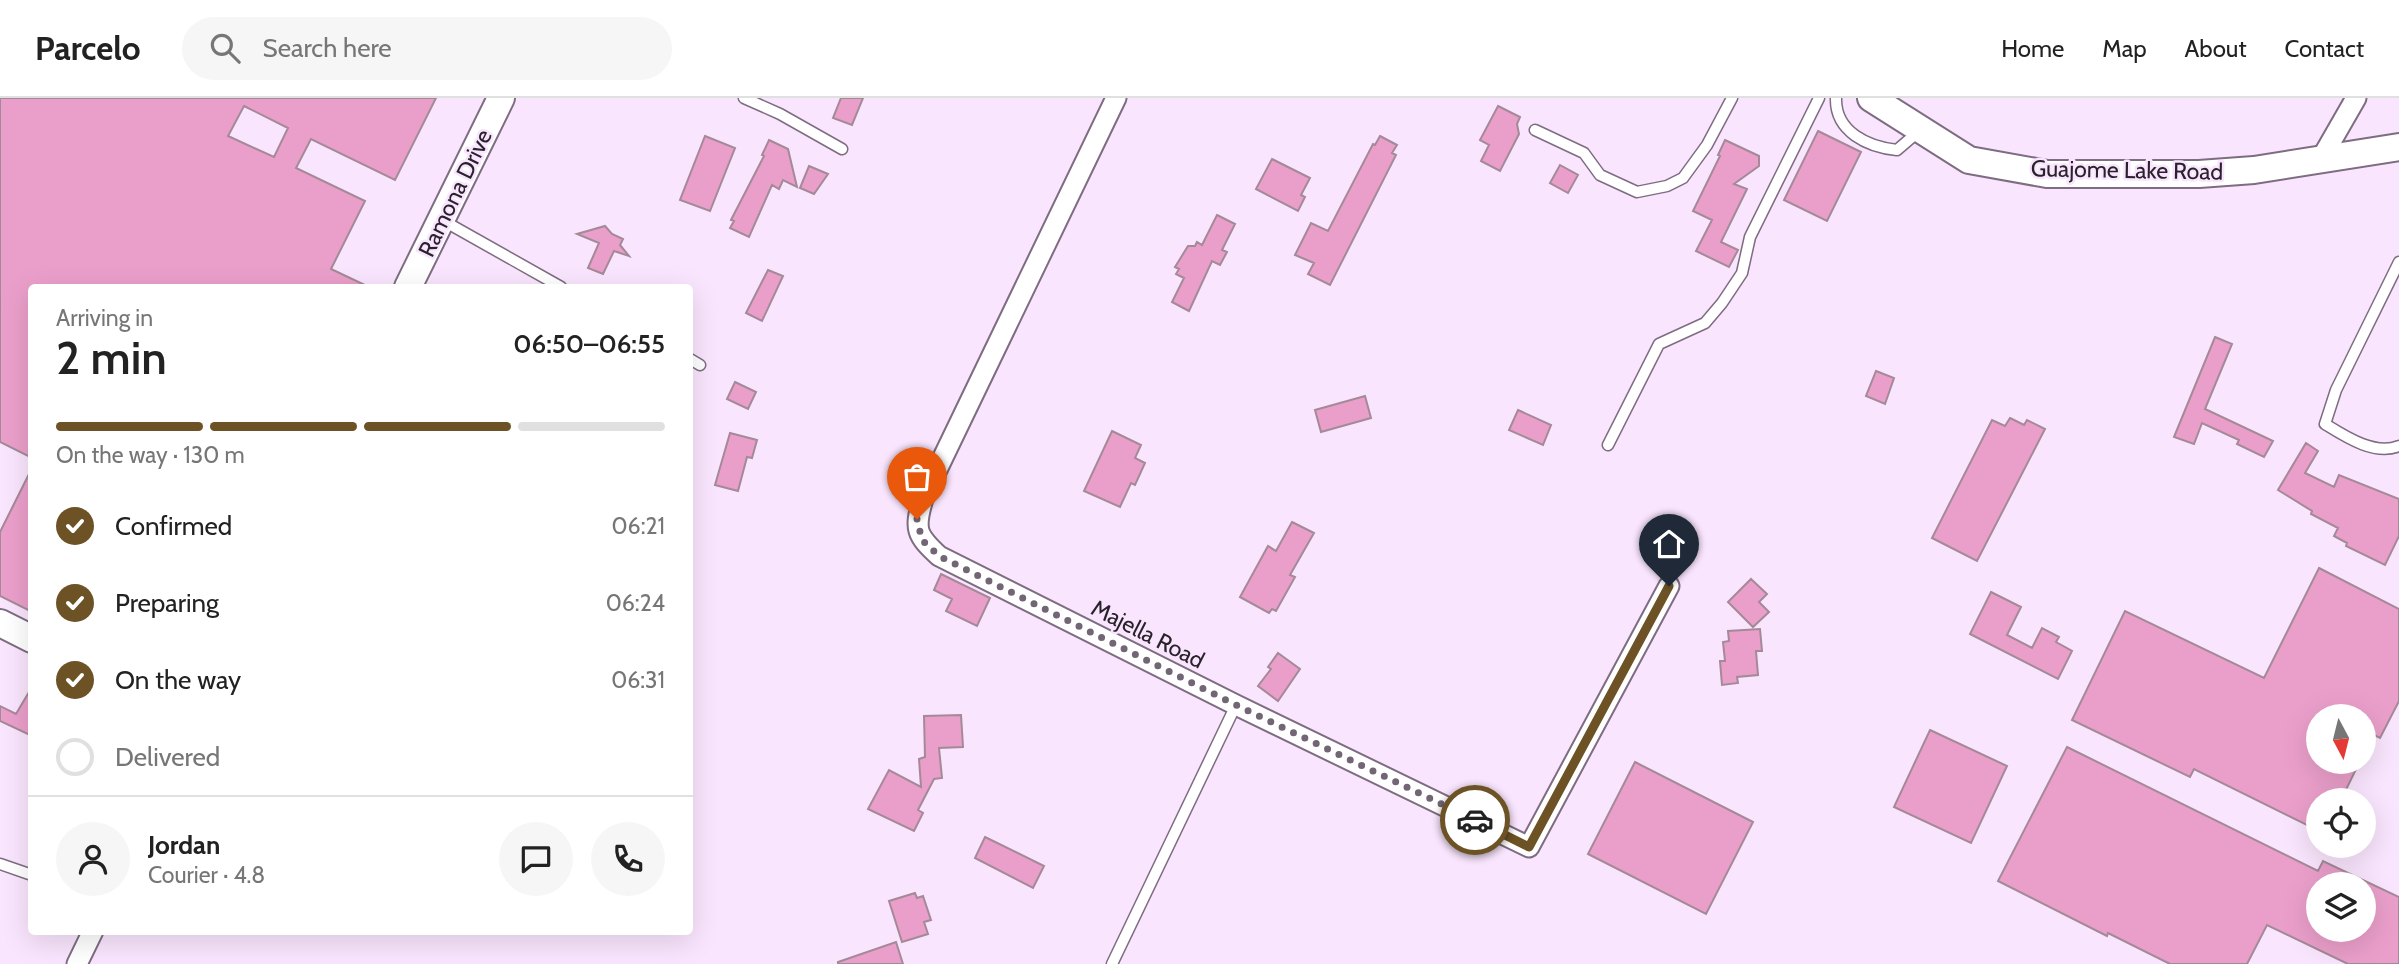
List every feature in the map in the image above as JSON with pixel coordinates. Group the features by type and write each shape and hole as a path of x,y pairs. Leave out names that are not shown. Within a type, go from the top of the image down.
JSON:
{"street":[{"name":"Ramona Drive","path":"409,284 501,98"},
{"name":"Majella Road","path":"1116,98 923,499 917,519 922,540 939,556 1236,705 1529,847 1669,586"},
{"name":"Guajome Lake Road","path":"1871,98 1969,160 2047,174 2199,174 2254,170 2399,147"},
{"path":"2321,159 2356,98"},
{"path":"0,623 28,637"},
{"path":"77,964 91,935"}],"lane":[{"path":"744,98 780,114 842,149"},
{"path":"1535,130 1584,153 1600,174 1637,192 1667,186 1683,177 1707,145 1732,98"},
{"path":"1608,445 1658,344 1705,323 1742,273 1750,237 1819,98"},
{"path":"1836,98 1836,109 1855,139 1880,149 1897,150 1921,130"},
{"path":"441,220 556,284"},
{"path":"2399,262 2336,390 2325,425 2350,440 2388,451 2399,446"},
{"path":"693,361 700,365"},
{"path":"1112,964 1236,705"},
{"path":"0,864 28,874"}],"building":[{"path":"0,98 436,98 395,180 311,139 296,168 365,201 331,269 363,284 28,284 28,456 0,442","holes":["244,106 288,128 274,157 228,136"]},
{"path":"841,98 863,98 852,125 833,118"},
{"path":"1498,106 1520,117 1517,124 1519,134 1500,171 1481,161 1489,145 1480,140"},
{"path":"1818,131 1861,152 1827,221 1784,200"},
{"path":"705,136 735,148 710,211 680,200"},
{"path":"1380,136 1397,145 1392,153 1396,155 1330,285 1308,274 1314,263 1295,255 1311,223 1328,231 1373,144 1375,145"},
{"path":"769,140 788,149 797,187 783,180 779,189 772,185 749,237 730,228 734,221 731,220 764,156 762,155"},
{"path":"1725,140 1759,156 1759,166 1734,184 1747,189 1721,242 1738,250 1729,267 1696,251 1712,220 1693,211"},
{"path":"1272,159 1310,178 1301,195 1305,197 1298,211 1256,189"},
{"path":"1560,165 1578,175 1568,193 1550,183"},
{"path":"809,166 828,174 814,194 800,188"},
{"path":"1217,215 1235,224 1222,250 1227,252 1220,265 1212,261 1189,311 1172,302 1184,278 1176,274 1179,269 1175,267 1188,246 1195,246 1197,242 1202,245"},
{"path":"605,226 612,234 623,239 620,245 629,256 614,251 603,274 588,268 599,243 577,234"},
{"path":"768,270 783,276 762,321 746,313"},
{"path":"2215,337 2232,344 2205,409 2273,441 2264,457 2237,444 2239,440 2202,423 2194,444 2174,437"},
{"path":"1876,371 1894,378 1885,404 1866,396"},
{"path":"735,382 756,392 748,409 727,399"},
{"path":"1365,396 1371,418 1321,432 1315,410"},
{"path":"1518,410 1551,425 1543,445 1509,430"},
{"path":"2010,418 2024,425 2027,420 2045,429 1977,561 1932,538 1992,420 2005,426"},
{"path":"1112,431 1141,445 1135,458 1145,463 1135,485 1131,483 1120,507 1084,491"},
{"path":"730,433 757,440 752,458 747,457 738,491 715,485"},
{"path":"2306,443 2318,451 2305,473 2334,487 2339,475 2399,499 2399,536 2385,565 2346,546 2347,543 2334,536 2338,528 2311,514 2312,511 2278,490"},
{"path":"28,476 28,610 0,596 0,532"},
{"path":"1292,522 1314,533 1290,575 1295,577 1276,611 1272,609 1269,613 1240,597 1268,546 1276,551"},
{"path":"2319,568 2399,609 2399,701 2380,738 2376,736 2376,704 2306,704 2306,774 2354,774 2347,788 2306,788 2306,825 2194,769 2190,777 2072,720 2125,611 2264,678"},
{"path":"941,574 990,598 977,626 946,611 952,599 934,590"},
{"path":"1751,579 1767,594 1759,602 1769,612 1753,627 1728,602"},
{"path":"1991,592 2021,607 2007,635 2032,648 2042,628 2059,637 2056,642 2072,651 2058,679 1970,634"},
{"path":"1760,629 1762,651 1756,651 1758,675 1737,677 1738,683 1722,685 1720,661 1725,661 1723,642 1729,641 1728,631"},
{"path":"1278,653 1300,669 1278,701 1258,686 1271,669 1268,667"},
{"path":"28,694 28,734 0,721 0,706 16,714"},
{"path":"961,715 963,747 939,748 942,778 934,779 918,810 923,813 914,831 868,809 889,770 921,787 919,759 925,757 924,716"},
{"path":"1930,730 2007,766 1971,843 1894,807"},
{"path":"2067,747 2318,871 2323,861 2346,872 2306,872 2306,942 2376,942 2376,886 2399,897 2399,964 2348,964 2267,925 2247,964 2170,964 2108,933 2107,936 1998,881"},
{"path":"1635,762 1753,822 1706,914 1588,854"},
{"path":"985,837 1044,866 1033,888 975,858"},
{"path":"915,893 917,898 923,896 931,920 924,922 928,934 902,942 889,901"},
{"path":"896,942 903,964 838,964 838,962"}],"way so far":[{"path":"917,519 922,540 939,556 1236,705 1475,820"}],"route":[{"path":"1475,820 1529,847 1669,586"}]}
